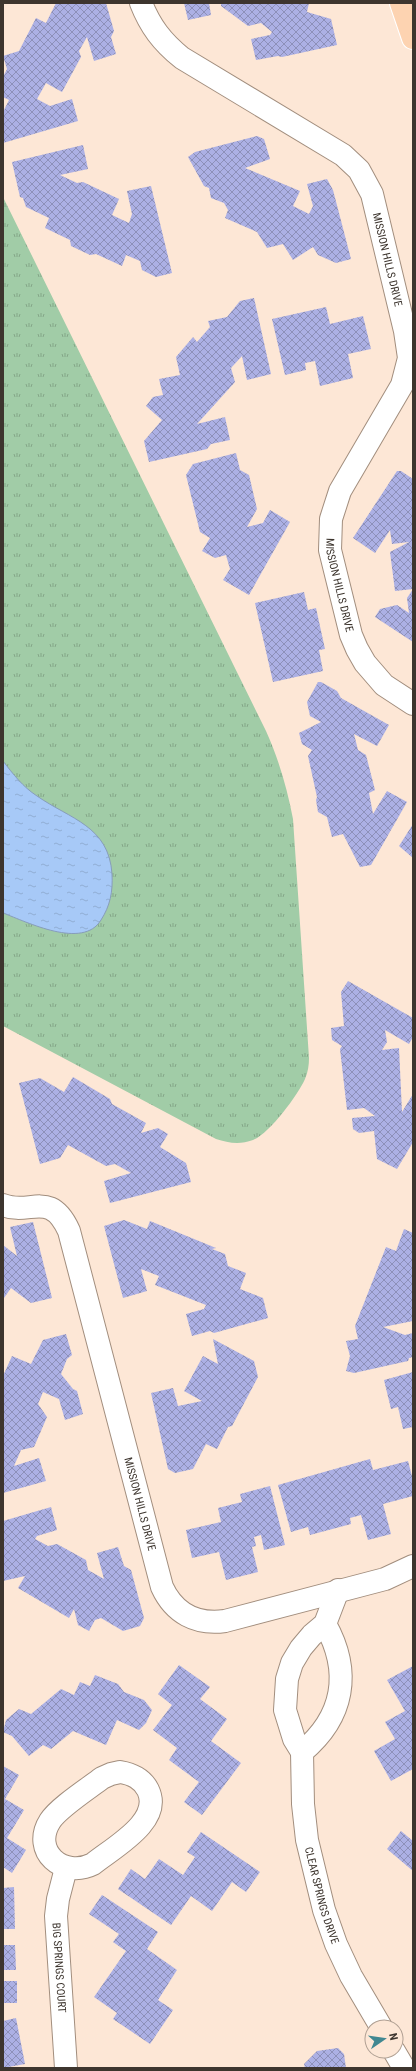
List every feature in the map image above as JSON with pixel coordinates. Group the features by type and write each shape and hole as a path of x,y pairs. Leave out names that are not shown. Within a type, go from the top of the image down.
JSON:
{"main road":[{"path":"401,3 413,38"}],"street":[{"name":"MISSION HILLS DRIVE","path":"141,3 157,34 182,58 343,155 358,170 372,194 405,330 409,358 402,385 340,491 331,519 330,550 351,635 357,650 365,663 384,684 413,704"},
{"name":"MISSION HILLS DRIVE","path":"3,1205 19,1209 36,1205 44,1207 60,1215 69,1231 162,1587 172,1605 189,1617 213,1623 385,1579 413,1566"},
{"name":"CLEAR SPRINGS DRIVE","path":"338,1590 325,1624 312,1635 301,1648 292,1663 287,1679 285,1710 294,1739 302,1752 303,1804 308,1840 324,1910 336,1944 351,1976 375,2019"},
{"path":"302,1752 315,1742 325,1729 333,1715 338,1700 341,1668 336,1645 325,1624"},
{"path":"111,1774 130,1774 138,1778 145,1785 150,1794 150,1808 145,1822 93,1864 85,1868 75,1870 66,1868 57,1864 46,1848 44,1838 50,1820 102,1778 111,1774"},
{"name":"BIG SPRINGS COURT","path":"66,1868 58,1899 56,1916 66,2068"},
{"path":"399,2059 404,2068"}],"green space":[{"path":"3,197 266,731 279,763 285,785 293,819 309,1066 301,1086 290,1104 267,1130 260,1136 248,1142 234,1143 216,1139 3,1026"}],"water":[{"path":"3,761 27,789 86,826 96,834 104,845 109,858 112,874 112,887 109,904 101,920 93,929 81,933 54,931 3,913"}],"building":[{"path":"56,3 106,3 114,31 111,37 116,54 94,61 87,37 79,51 81,57 62,92 46,83 37,99 50,106 72,99 78,121 3,143 3,112 9,100 3,97 3,77 7,69 3,56 19,51 36,18 46,23"},
{"path":"184,3 209,3 211,15 188,20"},
{"path":"221,3 309,3 307,12 331,19 337,45 282,57 278,56 256,60 251,39 270,35 272,32 261,23 248,26 221,6"},
{"path":"257,136 264,139 270,159 245,168 300,191 293,206 309,214 313,206 307,184 327,179 333,190 351,259 336,263 318,255 313,247 293,260 283,244 267,248 257,232 225,218 228,210 224,203 211,198 209,188 204,186 188,157 195,152"},
{"path":"83,145 88,169 60,175 77,183 83,182 119,199 112,215 129,223 132,214 127,191 151,186 172,273 156,277 142,270 140,261 126,255 122,266 96,254 90,255 71,246 70,240 45,228 49,218 26,207 23,198 20,197 12,162"},
{"path":"254,298 271,374 247,380 242,356 231,368 235,382 197,424 225,417 230,440 211,444 207,449 149,462 144,441 162,420 146,406 153,397 163,395 159,379 180,375 176,357 193,337 197,342 210,327 208,321 227,317 240,301"},
{"path":"326,307 330,324 363,316 371,349 348,354 353,378 320,386 315,361 305,363 306,370 285,375 272,319"},
{"path":"236,453 240,470 249,475 257,509 247,527 263,523 270,510 290,522 249,595 223,580 230,569 226,555 215,558 202,551 210,538 200,532 186,475 193,464"},
{"path":"397,471 401,471 413,479 413,589 395,591 390,552 409,542 392,544 390,530 375,553 353,538"},
{"path":"413,589 413,642 375,617 380,609 397,605 409,613 407,598"},
{"path":"304,592 308,610 316,608 325,649 319,650 323,671 273,682 255,603"},
{"path":"318,682 321,682 337,691 341,698 389,725 377,746 354,734 358,750 366,755 375,790 369,793 373,814 387,791 407,802 371,865 360,867 343,834 332,837 327,817 318,812 317,797 308,756 312,750 302,744 299,733 321,722 310,716 307,702"},
{"path":"413,824 413,858 399,846"},
{"path":"348,981 413,1018 413,1037 409,1044 385,1030 387,1042 382,1050 399,1048 402,1112 413,1094 413,1142 397,1169 377,1159 374,1131 359,1133 353,1129 352,1118 375,1116 364,1108 347,1110 340,1049 342,1046 332,1040 331,1028 344,1026 341,992"},
{"path":"73,1077 110,1099 112,1104 146,1123 141,1133 158,1128 168,1134 160,1147 186,1163 191,1182 110,1203 104,1181 131,1173 115,1164 106,1166 68,1145 60,1158 40,1164 19,1083 40,1078 64,1092"},
{"path":"124,1220 147,1229 150,1221 216,1248 212,1249 225,1254 228,1266 246,1273 240,1289 263,1298 268,1318 214,1333 210,1331 192,1336 186,1314 204,1309 206,1305 155,1285 159,1276 141,1269 147,1291 123,1298 104,1226"},
{"path":"33,1222 52,1298 31,1303 11,1288 4,1298 3,1245 17,1256 10,1227"},
{"path":"404,1229 413,1233 413,1321 383,1327 405,1335 413,1333 413,1357 409,1358 408,1361 354,1373 346,1371 350,1356 346,1341 358,1339 355,1326 386,1247 396,1251"},
{"path":"66,1334 72,1355 67,1359 61,1374 73,1389 77,1391 83,1414 65,1420 59,1399 43,1392 38,1404 47,1417 34,1447 21,1450 14,1466 39,1458 46,1481 3,1493 3,1376 12,1356 31,1364 43,1340"},
{"path":"213,1339 254,1361 258,1377 232,1426 228,1427 217,1449 206,1444 193,1469 175,1473 168,1469 151,1393 173,1388 178,1406 202,1401 184,1391 203,1356 218,1364"},
{"path":"413,1372 413,1427 403,1429 398,1407 391,1409 384,1380"},
{"path":"370,1459 373,1470 408,1461 413,1480 413,1496 383,1504 391,1534 368,1540 361,1515 350,1518 351,1524 310,1535 308,1527 291,1532 278,1485"},
{"path":"270,1486 285,1545 264,1550 261,1535 254,1537 256,1546 252,1547 258,1572 226,1580 219,1552 192,1558 186,1530 221,1522 218,1508 242,1502 240,1494"},
{"path":"51,1507 57,1530 37,1536 35,1539 48,1546 57,1544 86,1560 88,1570 104,1579 97,1553 118,1547 124,1566 131,1570 144,1618 140,1626 123,1631 101,1618 95,1620 89,1631 78,1625 74,1609 69,1618 18,1588 25,1576 3,1581 3,1521"},
{"path":"179,1665 210,1687 200,1699 227,1719 211,1741 241,1763 202,1815 184,1802 199,1782 169,1760 177,1748 153,1730 172,1705 158,1694"},
{"path":"413,1666 413,1769 391,1781 374,1751 395,1739 385,1722 405,1711 387,1680"},
{"path":"95,1675 118,1684 124,1692 144,1700 152,1710 146,1723 139,1730 117,1720 106,1745 73,1731 51,1749 43,1745 29,1756 12,1736 3,1732 6,1720 19,1709 31,1714 61,1689 74,1695 80,1682 90,1686"},
{"path":"3,1766 19,1775 5,1799 24,1810 7,1838 26,1850 12,1873 3,1867"},
{"path":"401,1831 413,1841 413,1871 387,1849"},
{"path":"201,1832 260,1872 246,1892 232,1882 212,1911 191,1896 171,1925 118,1889 131,1869 145,1879 159,1859 183,1875 195,1857 187,1852"},
{"path":"14,1887 15,1929 3,1929 3,1888"},
{"path":"102,1895 158,1932 147,1949 177,1970 158,2000 173,2010 150,2044 113,2019 117,2013 94,1997 126,1951 113,1942 119,1934 89,1914"},
{"path":"3,1945 15,1945 16,1970 3,1970"},
{"path":"3,1981 17,1981 17,2003 3,2003"},
{"path":"16,2018 25,2064 3,2068 3,2021"},
{"path":"338,2048 344,2054 346,2068 305,2068 304,2064 317,2051"}]}
